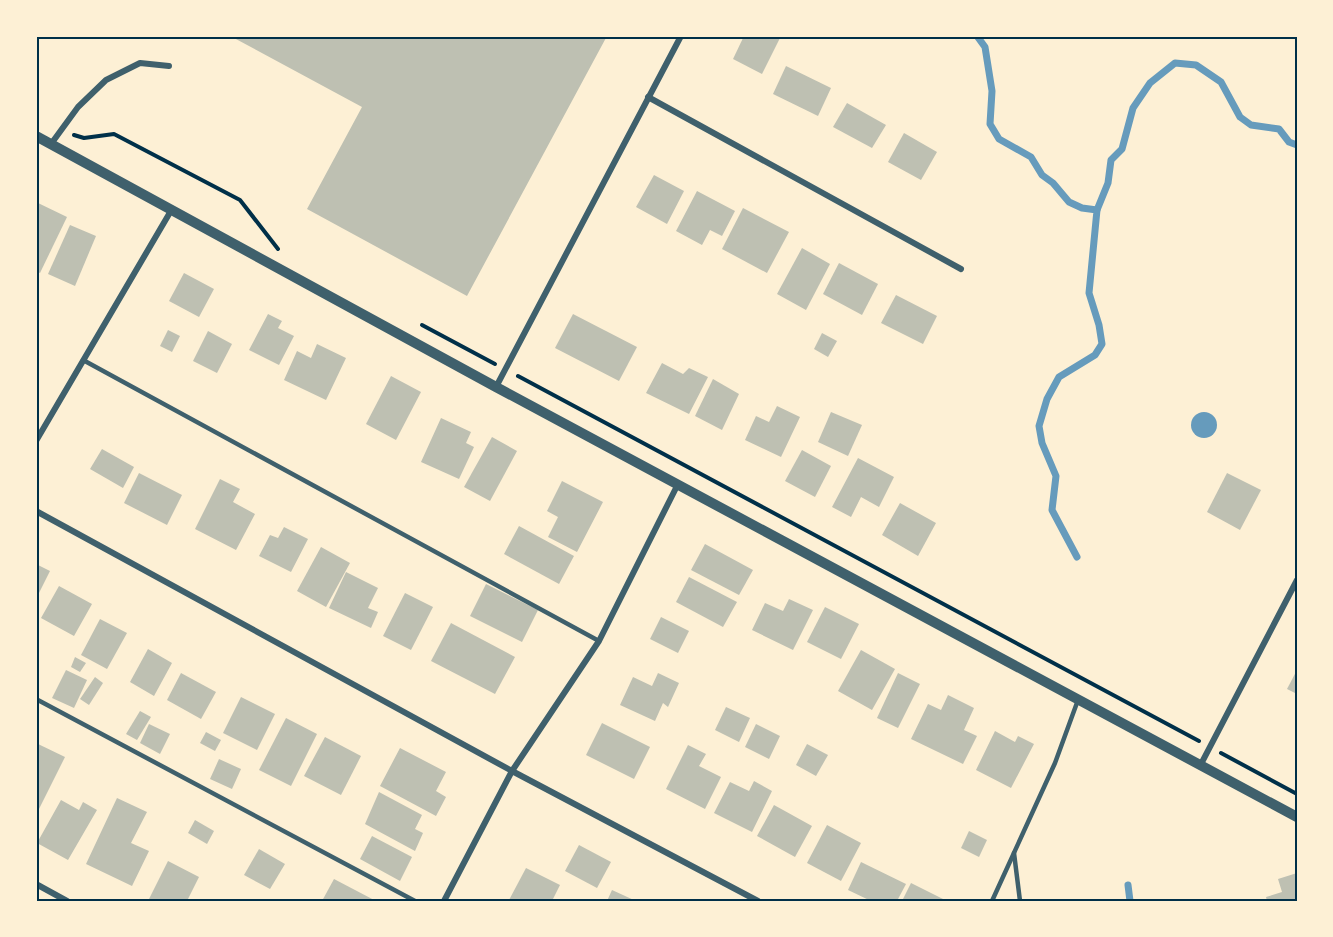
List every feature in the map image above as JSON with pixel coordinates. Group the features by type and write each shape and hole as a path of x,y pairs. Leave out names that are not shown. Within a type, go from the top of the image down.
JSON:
{"street":[{"path":"496,387 681,36"},
{"path":"51,144 78,107 106,80 141,63 169,66"},
{"path":"648,98 961,269"},
{"path":"36,136 496,387 1297,817"},
{"path":"36,441 172,209"},
{"path":"444,901 512,771 599,641 678,484"},
{"path":"36,511 512,771 758,901"},
{"path":"1200,766 1297,580"},
{"path":"36,884 67,901"}],"lane":[{"path":"83,360 599,641"},
{"path":"36,699 415,901"},
{"path":"992,901 1055,763 1078,700"},
{"path":"1014,853 1020,901"}],"path":[{"path":"60,131 84,138 114,134 240,200 277,249 288,254"},
{"path":"412,320 1297,794"}],"water":[{"path":"1204,412 1213,416 1217,425 1213,434 1204,438 1195,434 1191,425 1195,416"}],"building":[{"path":"235,36 607,36 467,296 307,209 362,107 234,38"},
{"path":"744,36 780,38 762,74 733,59"},
{"path":"786,66 831,88 818,116 773,94"},
{"path":"847,103 886,125 872,148 833,127"},
{"path":"904,133 937,152 921,180 888,162"},
{"path":"654,175 684,191 667,224 636,207"},
{"path":"697,191 735,211 722,236 710,230 702,245 676,231"},
{"path":"36,202 67,217 40,273 36,271"},
{"path":"743,208 789,232 767,273 722,249"},
{"path":"70,225 96,236 75,286 48,274"},
{"path":"802,248 830,264 806,310 777,294"},
{"path":"839,263 878,284 862,315 823,294"},
{"path":"184,273 214,289 199,317 169,301"},
{"path":"896,295 937,316 923,344 881,323"},
{"path":"268,314 282,321 278,328 294,336 279,365 249,350"},
{"path":"573,314 637,347 619,381 555,348"},
{"path":"168,330 180,336 172,352 160,346"},
{"path":"208,331 232,344 217,373 193,361"},
{"path":"822,333 837,341 828,357 814,349"},
{"path":"317,344 346,358 326,400 284,380 297,351 311,358"},
{"path":"662,363 683,374 689,368 708,377 689,414 646,393"},
{"path":"391,376 421,392 396,440 366,424"},
{"path":"713,379 739,394 722,430 695,416"},
{"path":"777,406 800,417 781,457 745,440 756,416 769,422"},
{"path":"831,412 862,425 848,456 818,442"},
{"path":"441,418 471,432 466,443 474,447 459,479 421,462"},
{"path":"492,437 517,451 490,501 464,487"},
{"path":"102,449 134,467 123,488 90,469"},
{"path":"802,450 831,466 815,497 785,481"},
{"path":"858,458 894,477 879,507 861,497 851,517 832,507"},
{"path":"139,473 182,495 167,525 124,503"},
{"path":"1227,473 1261,490 1240,530 1207,512"},
{"path":"220,479 240,489 233,502 255,514 236,550 195,529"},
{"path":"562,481 603,502 577,552 548,537 558,517 547,511"},
{"path":"900,503 936,523 918,556 882,535"},
{"path":"519,526 574,556 559,584 504,554"},
{"path":"284,527 308,539 291,572 259,556 270,535 278,538"},
{"path":"705,544 753,570 739,595 691,570"},
{"path":"321,547 350,563 326,607 297,591"},
{"path":"36,564 50,571 36,599"},
{"path":"346,572 378,588 368,608 378,612 371,628 329,608"},
{"path":"689,577 737,602 723,627 676,602"},
{"path":"486,584 538,610 522,642 470,616"},
{"path":"59,586 92,604 74,636 41,618"},
{"path":"405,593 433,607 411,650 383,636"},
{"path":"789,599 813,610 793,650 752,630 765,603 783,611"},
{"path":"825,607 859,624 841,659 807,642"},
{"path":"661,617 689,631 678,653 650,639"},
{"path":"100,619 127,633 107,669 81,655"},
{"path":"451,623 515,657 495,694 431,661"},
{"path":"148,649 172,663 154,696 130,682"},
{"path":"861,650 895,669 872,710 838,691"},
{"path":"75,657 86,663 80,672 71,667"},
{"path":"66,670 87,680 74,708 52,698"},
{"path":"1297,670 1297,694 1287,689"},
{"path":"181,673 216,692 201,719 167,700"},
{"path":"658,673 679,683 668,707 663,703 655,721 620,705 633,677 652,686"},
{"path":"898,673 920,684 898,728 877,718"},
{"path":"95,677 103,683 89,705 80,699"},
{"path":"948,695 974,708 964,730 977,736 963,764 911,739 928,704 941,710"},
{"path":"241,697 275,714 257,750 223,733"},
{"path":"726,707 750,718 739,742 715,730"},
{"path":"140,711 151,717 137,740 126,734"},
{"path":"286,718 317,734 291,786 259,770"},
{"path":"602,723 650,747 634,779 586,755"},
{"path":"149,724 170,734 160,754 140,743"},
{"path":"756,724 780,736 769,759 745,747"},
{"path":"995,731 1015,742 1018,736 1034,744 1011,788 976,770"},
{"path":"206,732 221,740 215,751 200,743"},
{"path":"325,737 361,756 341,795 304,776"},
{"path":"36,743 65,757 36,815"},
{"path":"807,744 828,755 816,776 796,765"},
{"path":"688,745 706,754 699,766 721,777 705,809 666,789"},
{"path":"400,748 446,772 436,791 446,797 436,816 380,786"},
{"path":"219,759 241,769 232,789 210,779"},
{"path":"754,781 772,791 752,832 714,813 730,782 749,791"},
{"path":"379,792 422,815 415,829 423,833 415,851 365,824"},
{"path":"117,798 147,812 131,843 149,851 132,886 86,864"},
{"path":"61,800 79,810 83,802 97,810 68,860 37,843"},
{"path":"774,805 812,826 795,857 757,836"},
{"path":"195,820 214,831 207,844 188,833"},
{"path":"827,825 861,843 841,881 807,863"},
{"path":"969,831 987,840 979,857 961,848"},
{"path":"372,836 412,857 400,881 360,859"},
{"path":"579,845 611,862 597,888 565,871"},
{"path":"259,849 285,864 270,889 244,875"},
{"path":"168,861 199,877 187,901 148,901"},
{"path":"861,862 906,884 897,901 871,901 848,890"},
{"path":"526,868 560,885 552,901 509,900"},
{"path":"1297,873 1297,901 1267,901 1266,897 1282,892 1278,879"},
{"path":"334,879 376,901 322,901"},
{"path":"911,883 947,901 902,901"},
{"path":"612,890 636,901 607,901"}],"waterway":[{"path":"977,36 985,47 992,91 990,124 999,139 1031,157 1042,175 1053,183 1069,202 1082,208 1097,210 1089,293 1102,344 1095,355 1059,377 1047,399 1039,426 1042,443 1056,476 1052,510 1077,557"},
{"path":"1097,210 1108,183 1111,160 1122,149 1133,108 1150,83 1175,63 1196,65 1221,82 1240,117 1251,125 1279,129 1289,142 1297,145"},
{"path":"1128,885 1130,901"}]}
